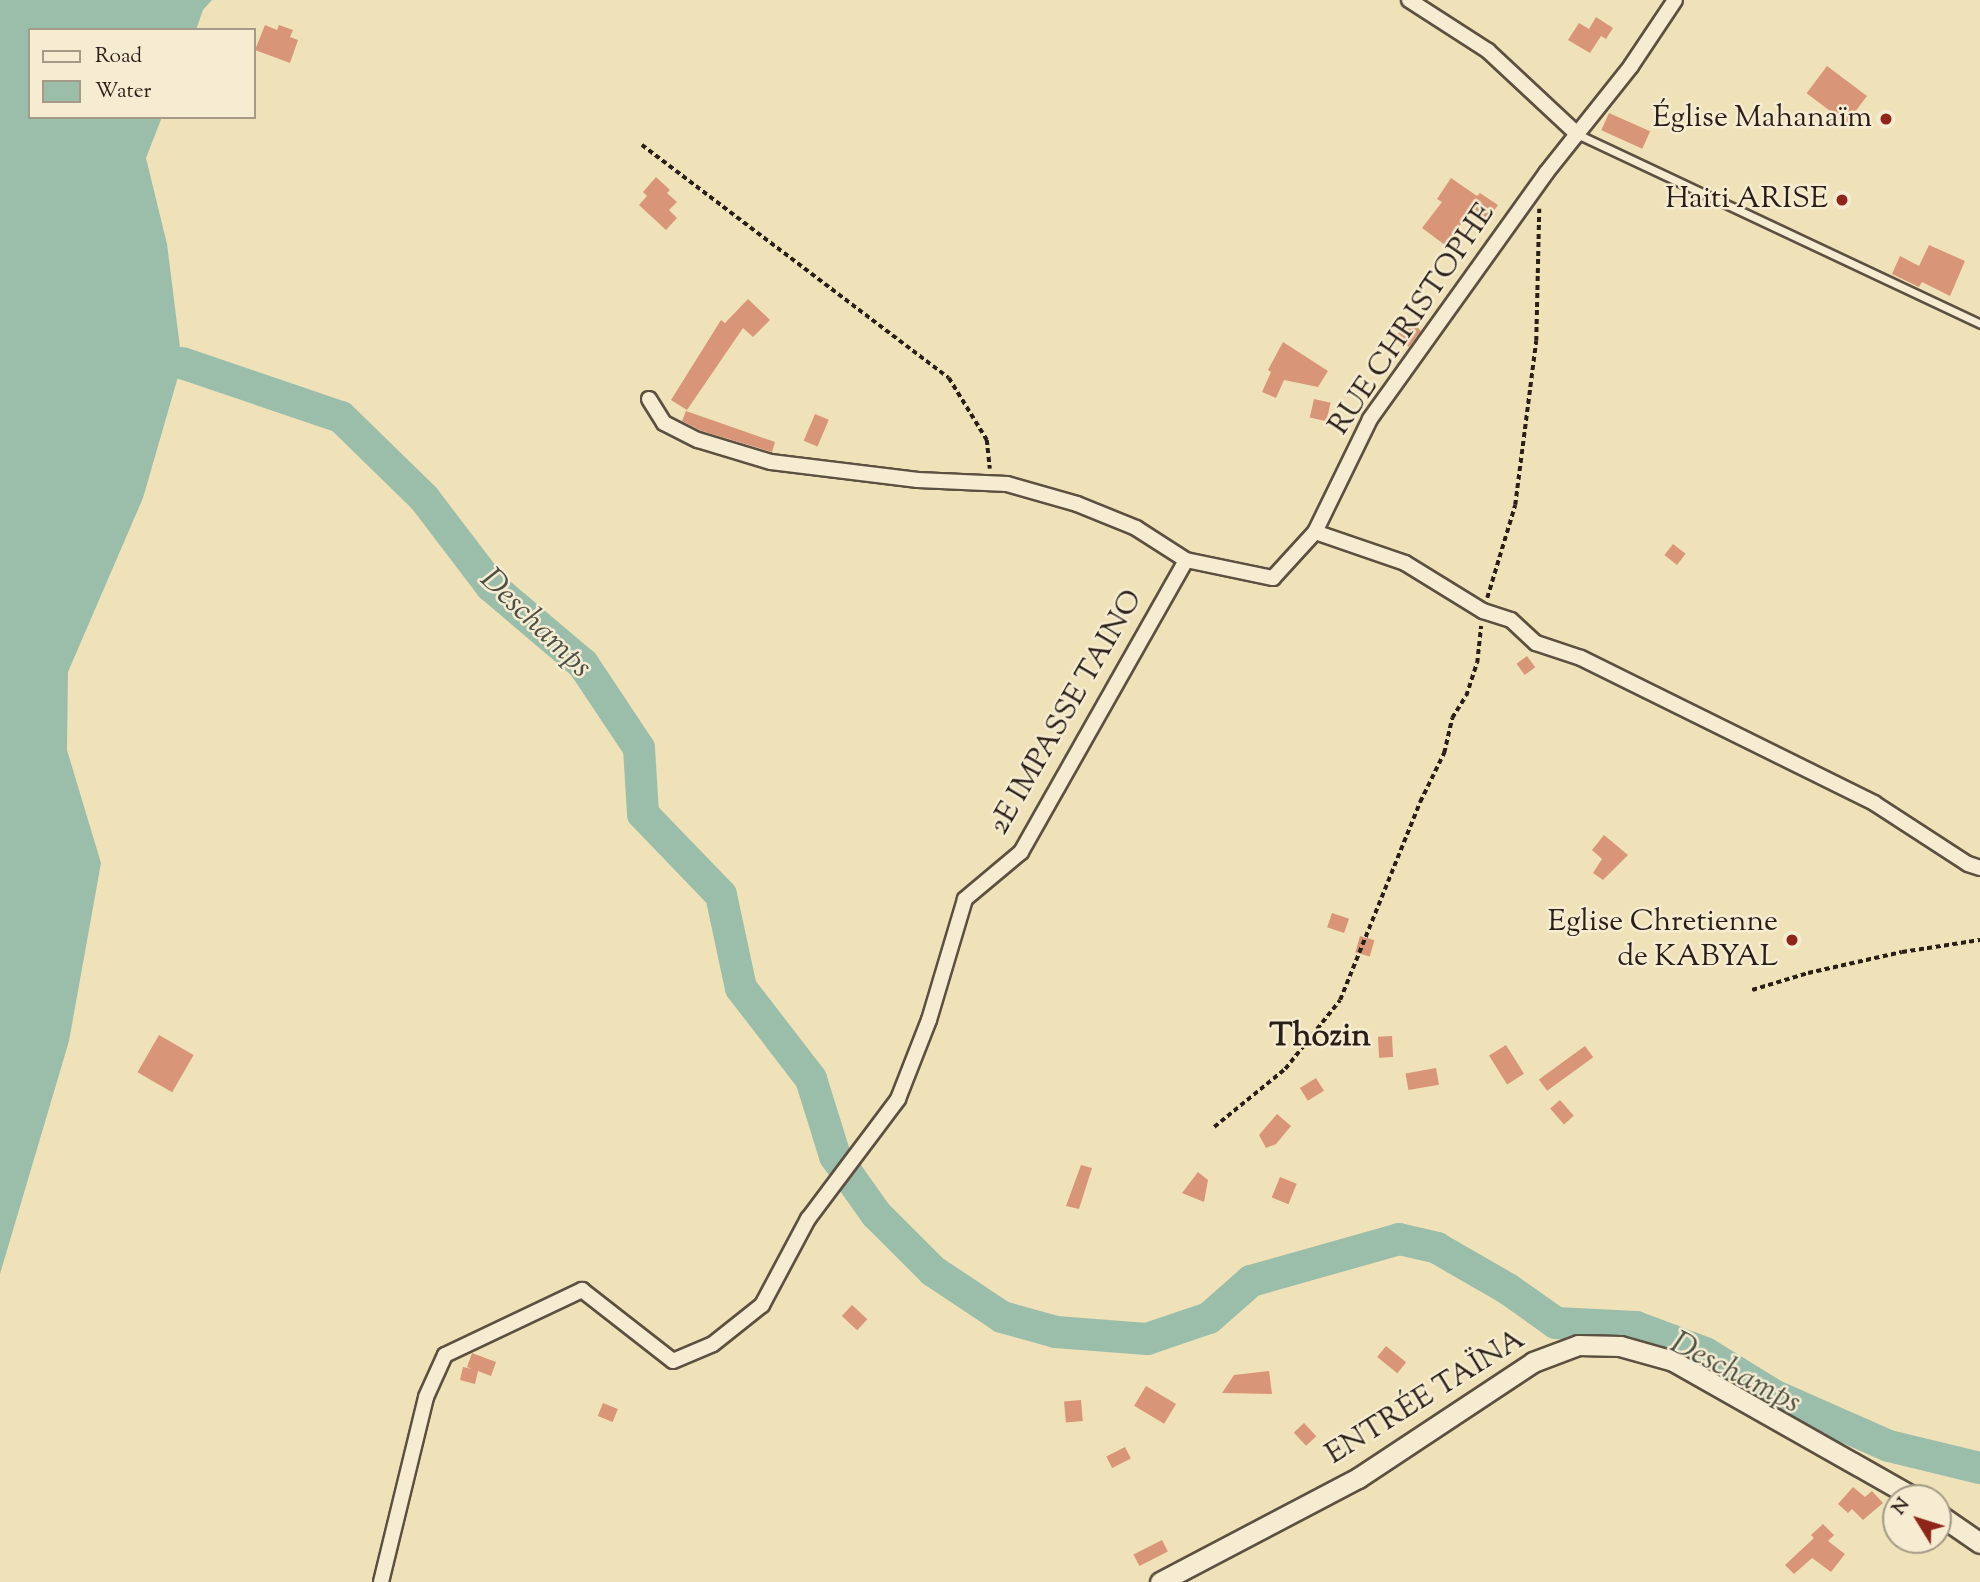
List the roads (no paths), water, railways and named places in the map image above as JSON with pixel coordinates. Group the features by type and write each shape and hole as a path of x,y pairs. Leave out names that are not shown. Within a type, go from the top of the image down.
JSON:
{"street":[{"path":"1409,0 1488,51 1577,134"},
{"name":"RUE CHRISTOPHE","path":"649,399 664,423 698,440 771,462 918,480 991,482 1089,508 1136,528 1186,560 1273,578 1315,532 1370,419 1577,134 1631,66 1675,0"},
{"path":"1315,532 1405,563 1483,611 1511,620 1536,643 1581,658 1874,803 1968,864 1980,867"},
{"name":"2E IMPASSE TAINO","path":"381,1582 426,1396 445,1355 582,1290 673,1361 713,1344 762,1305 808,1219 843,1167 898,1099 929,1020 965,900 1021,852 1186,560"},
{"name":"ENTRÉE TAÏNA","path":"1160,1582 1357,1478 1533,1362 1578,1345 1620,1346 1673,1361 1890,1484"},
{"path":"1952,1524 1980,1543"}],"lane":[{"path":"1577,134 1980,324"}],"water":[{"path":"0,0 212,0 203,10 197,28 28,28 28,119 161,119 146,158 167,244 182,363 143,498 68,672 67,750 101,863 69,1041 0,1274"}],"waterway":[{"name":"Deschamps","path":"182,363 341,417 424,498 491,586 583,664 639,748 643,814 721,895 741,988 811,1079 835,1156 876,1214 933,1271 1002,1317 1056,1332 1147,1339 1209,1318 1251,1281 1399,1239 1437,1248 1508,1289 1556,1323 1636,1327 1705,1353 1775,1396 1889,1446 1980,1468"}],"place":[{"name":"Église Mahanaïm","path":"1886,119"},
{"name":"Haiti ARISE","path":"1842,200"},
{"name":"Eglise Chretienne de KABYAL","path":"1792,940"}],"district":[{"name":"Thozin","path":"1320,1038"}]}
